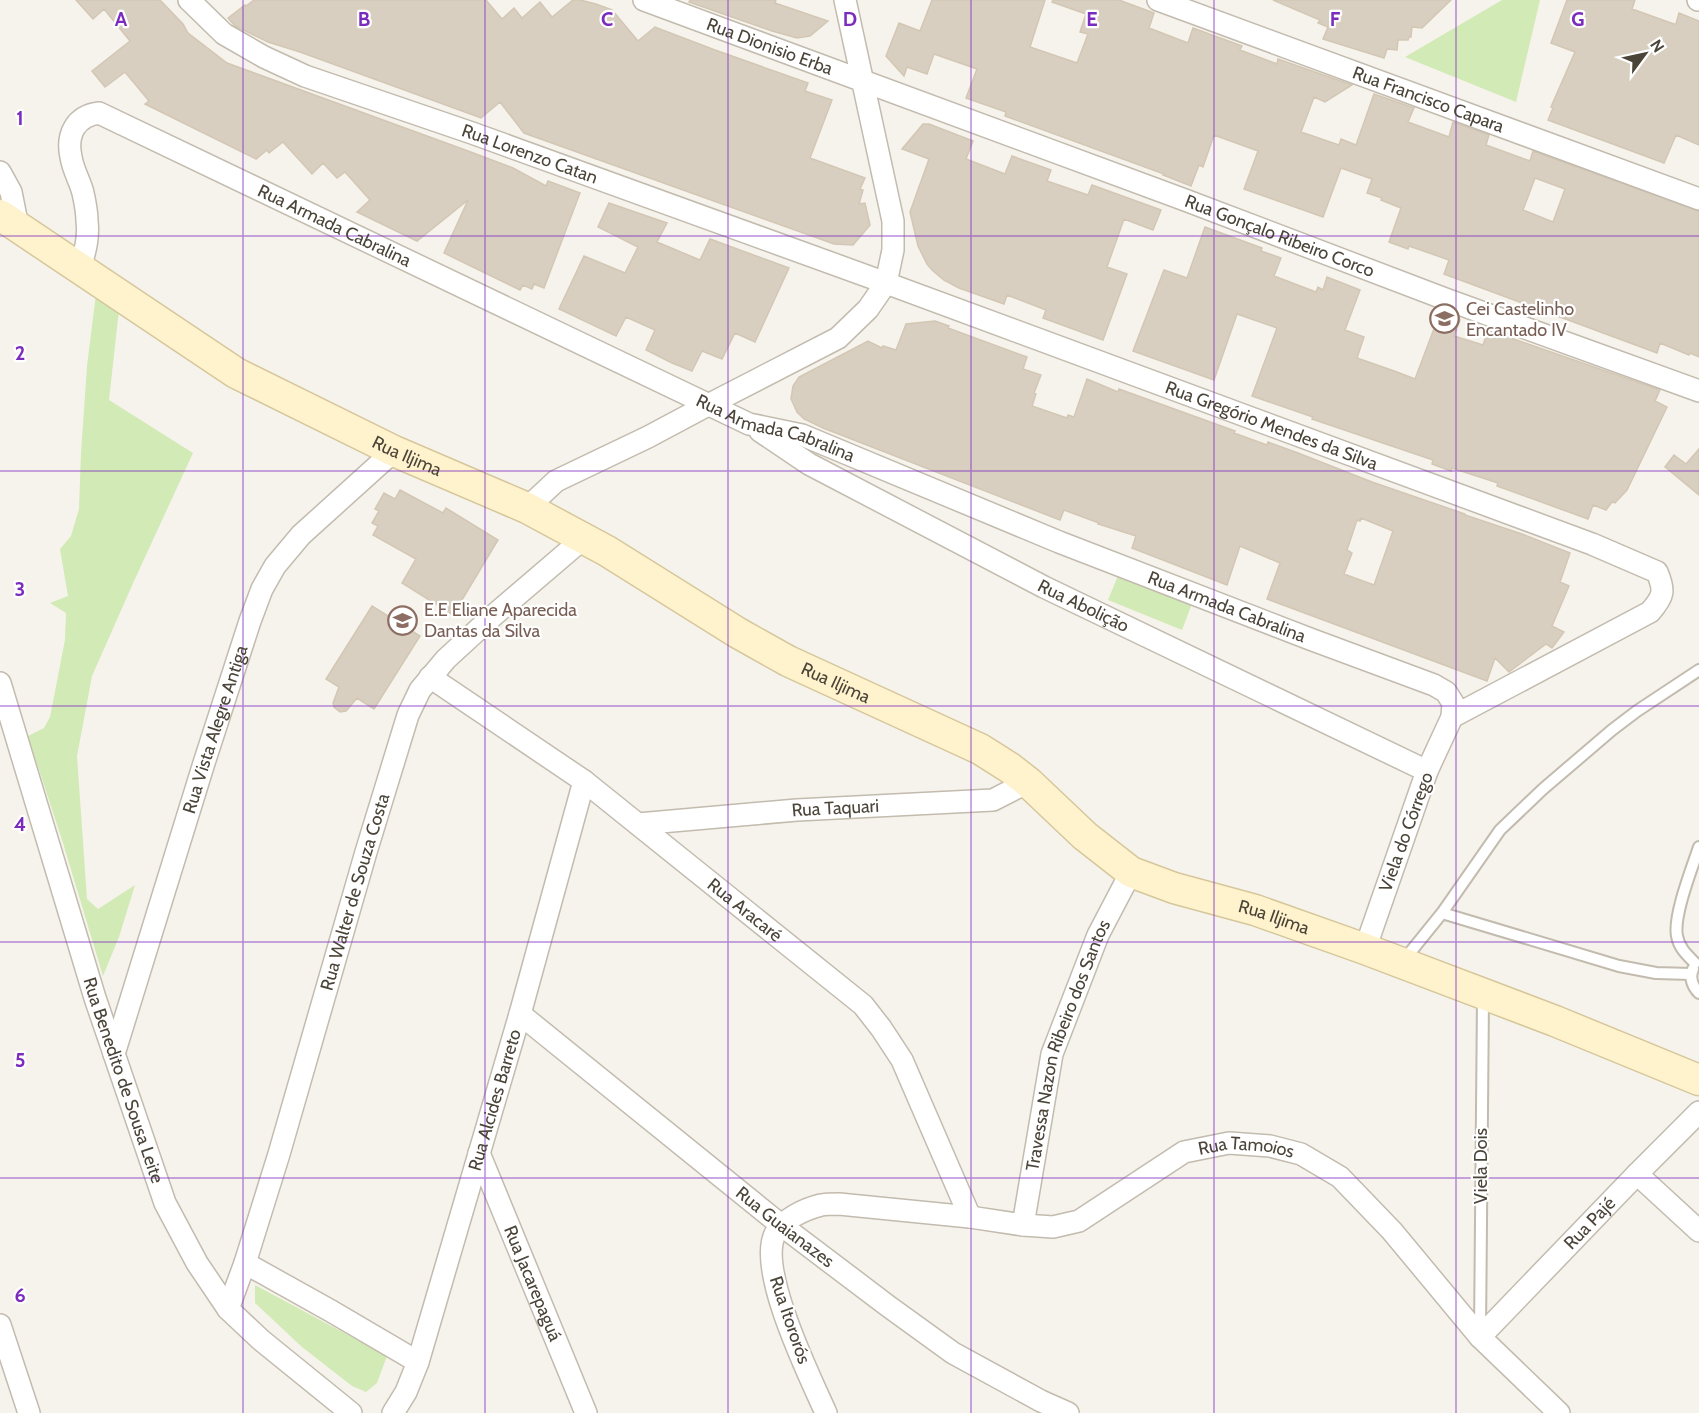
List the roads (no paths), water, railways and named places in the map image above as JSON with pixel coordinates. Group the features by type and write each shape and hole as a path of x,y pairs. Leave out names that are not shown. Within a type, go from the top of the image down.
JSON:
{"main road":[{"name":"Rua Iljima","path":"9,221 236,373 394,451 527,508 584,538 778,656 980,749 1028,782 1085,836 1131,872 1174,888 1255,910 1365,949 1555,1021 1699,1080"}],"street":[{"name":"Rua Lorenzo Catan","path":"189,0 224,34 264,57 305,76 472,133 885,283"},
{"name":"Rua Dionisio Erba","path":"644,0 862,81"},
{"path":"527,508 556,481 648,438 838,338 868,309 885,283 893,250 893,221 845,0"},
{"name":"Rua Francisco Capara","path":"1158,0 1699,199"},
{"name":"Rua Gonçalo Ribeiro Corco","path":"862,81 1459,304 1699,390"},
{"name":"Rua Armada Cabralina","path":"80,268 87,244 87,220 83,193 70,157 69,140 74,126 87,115 99,112 749,424 802,435 1070,546 1434,685 1446,692 1453,703 1452,717"},
{"path":"0,172 11,192 9,221"},
{"name":"Rua Gregório Mendes da Silva","path":"885,283 1592,544 1657,572 1662,585 1660,600 1650,612 1452,717"},
{"name":"Rua Abolição","path":"749,424 809,464 1044,587 1426,771"},
{"name":"Rua Vista Alegre Antiga","path":"114,1054 249,621 262,589 275,566 301,535 394,451"},
{"name":"Rua Walter de Souza Costa","path":"228,1309 246,1263 408,715 420,690 452,653 584,538"},
{"name":"Rua Aracaré","path":"430,678 584,781 863,1005 902,1060 970,1217"},
{"name":"Rua Benedito de Sousa Leite","path":"0,683 95,998 165,1203 197,1263 228,1309 261,1340 351,1413"},
{"name":"Viela do Córrego","path":"1365,949 1426,771 1452,717"},
{"name":"Rua Alcides Barreto","path":"397,1412 418,1362 520,1014 584,781"},
{"name":"Rua Taquari","path":"638,824 797,810 993,800 1028,782"},
{"name":"Travessa Nazon Ribeiro dos Santos","path":"1023,1225 1052,1054 1098,934 1131,872"},
{"name":"Rua Guaianazes","path":"520,1014 781,1225 888,1306 953,1353 1041,1401 1068,1413"},
{"name":"Rua Pajé","path":"1480,1337 1699,1112"},
{"name":"Rua Tamoios","path":"781,1225 806,1211 830,1204 1053,1227 1078,1221 1184,1152 1229,1143 1270,1146 1301,1154 1340,1177 1392,1231 1480,1337 1559,1413"},
{"name":"Rua Jacarepaguá","path":"478,1153 586,1413"},
{"path":"1637,1174 1699,1231"},
{"name":"Rua Itororós","path":"781,1225 774,1235 772,1247 775,1283 796,1342 826,1413"},
{"path":"246,1263 418,1362"},
{"path":"0,1325 29,1413"}],"lane":[{"path":"1402,963 1442,913 1500,830 1517,813 1620,724 1699,670"},
{"path":"1699,847 1676,922 1677,936 1682,949 1697,961 1691,974 1693,987 1699,993"},
{"path":"1442,913 1619,966 1656,973 1691,974"},
{"name":"Viela Dois","path":"1480,1337 1483,994"}],"place":[{"name":"Cei Castelinho Encantado IV","path":"1445,319"},
{"name":"E.E Eliane Aparecida Dantas da Silva","path":"403,620"}]}
